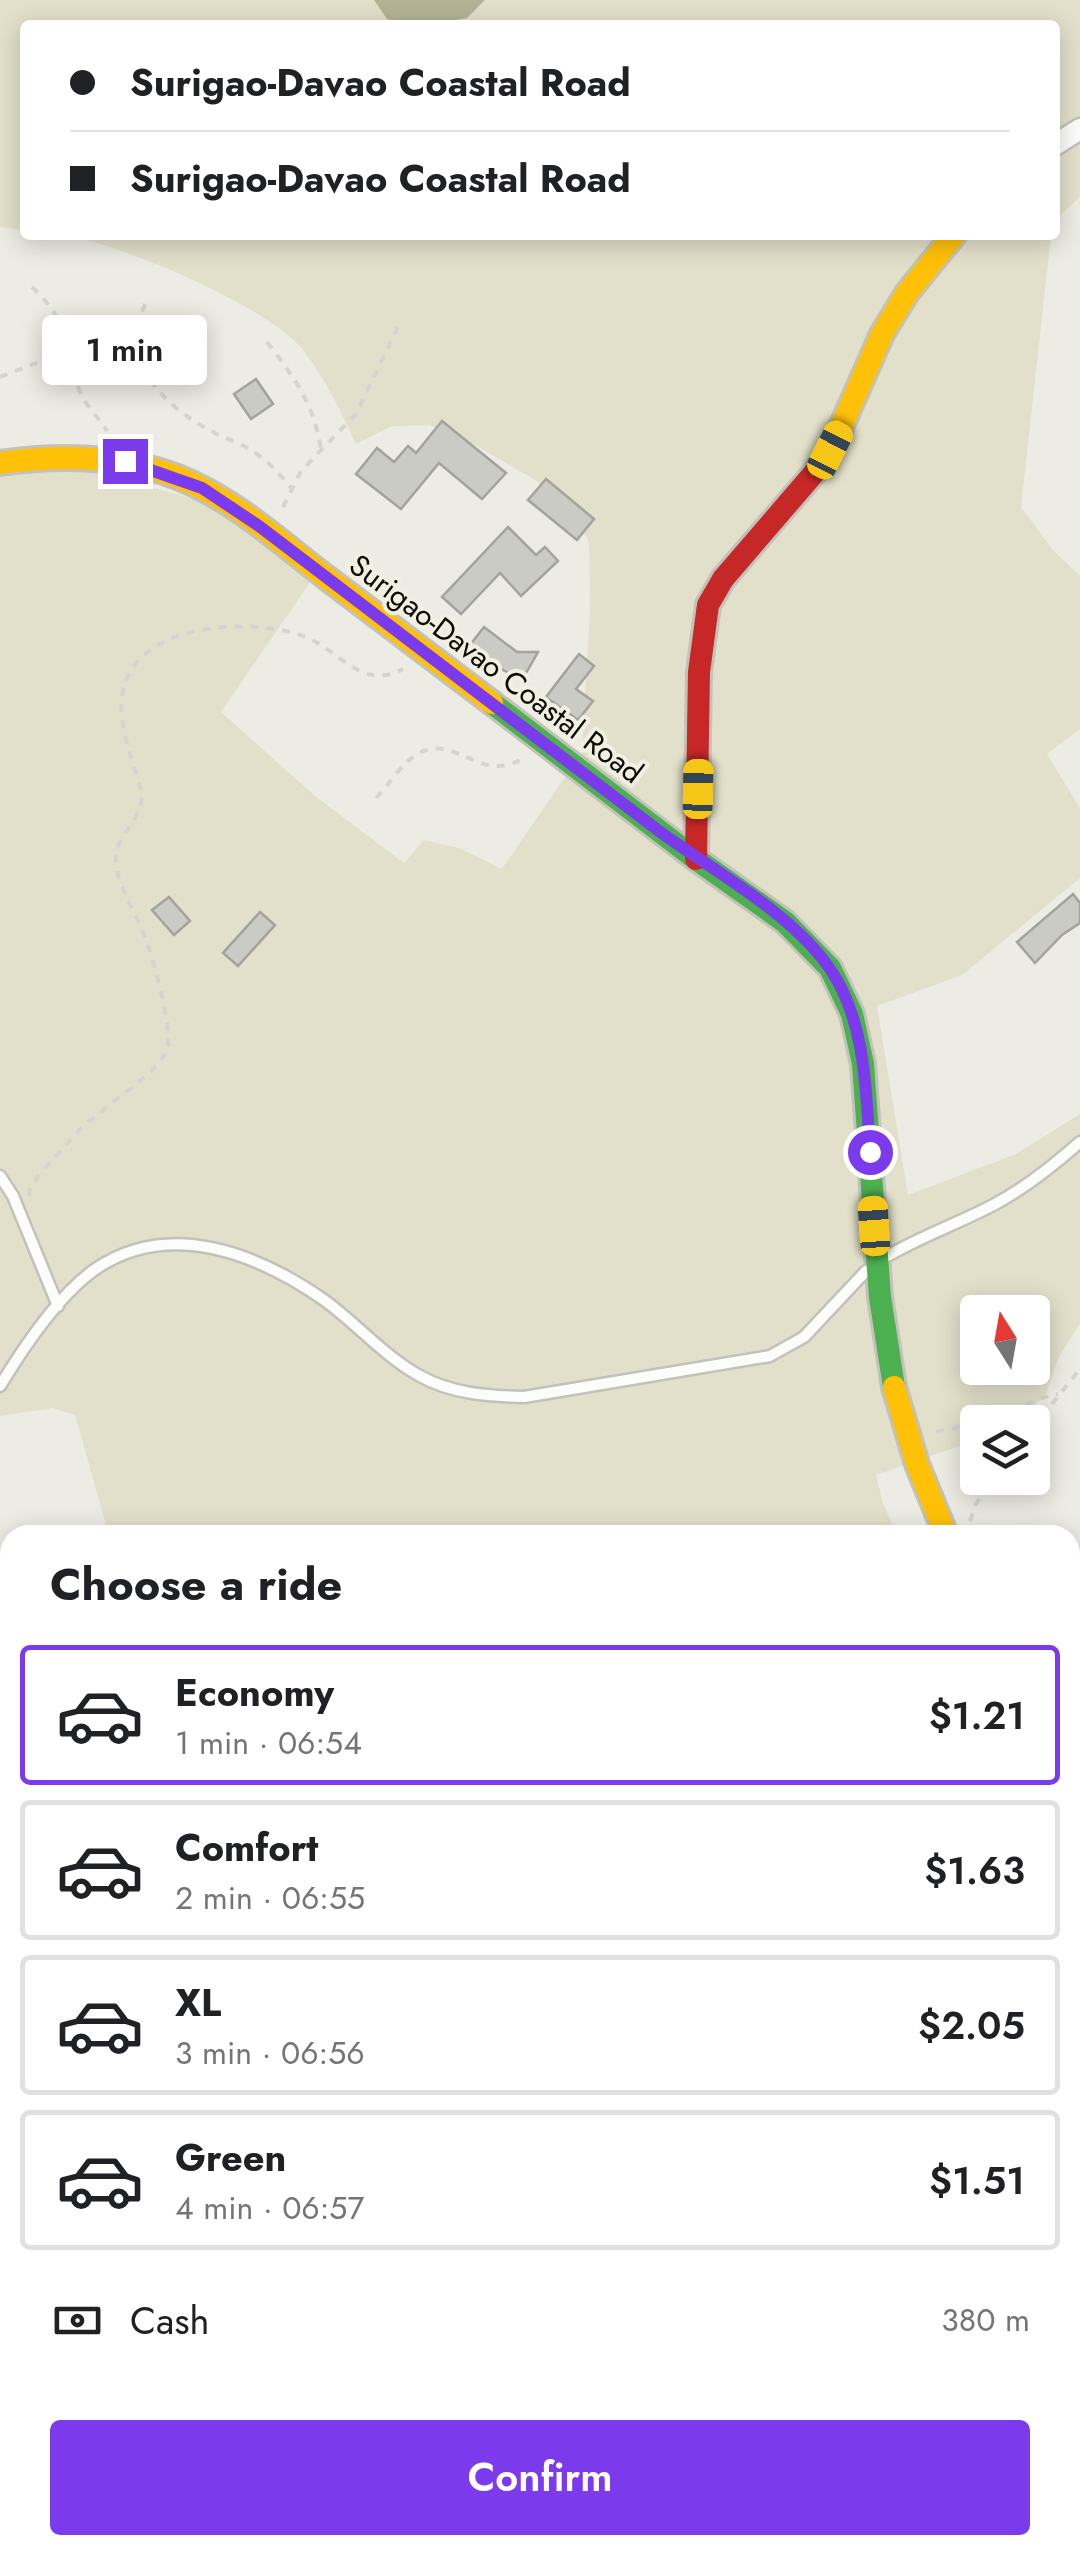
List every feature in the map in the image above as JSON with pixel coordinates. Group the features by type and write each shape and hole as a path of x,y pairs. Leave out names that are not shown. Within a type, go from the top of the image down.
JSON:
{"main road":[{"path":"696,859 699,672 708,604 723,579 820,465 842,427 882,334 907,293 950,240"},
{"name":"Surigao-Davao Coastal Road","path":"0,463 79,456 125,461 202,488 266,531 816,950 842,989 855,1026 865,1079 876,1262 886,1342 906,1433 953,1525"}],"lane":[{"path":"0,1386 58,1306 95,1269 153,1246 188,1243 226,1250 268,1268 323,1300 417,1375 468,1393 524,1397 770,1356 804,1337 876,1262 935,1229 996,1204 1046,1172 1080,1142"},
{"path":"0,1176 58,1306"}],"path":[{"path":"32,288 58,314 84,401 125,461"},
{"path":"146,304 137,324 137,340 144,371 154,386 198,424 255,453 290,488"},
{"path":"266,531 280,514 301,470 356,414 399,325"},
{"path":"267,342 307,398 321,450"},
{"path":"0,376 70,350"},
{"path":"25,1226 30,1189 52,1159 98,1112 162,1062 168,1051 166,1022 145,938 116,863 120,838 141,811 142,796 121,706 128,674 152,648 172,637 233,627 273,627 307,638 349,668 366,674 397,672 426,654"},
{"path":"376,798 422,751 442,748 500,768 522,759 539,740"},
{"path":"1050,1405 1080,1369"},
{"path":"1025,1405 1058,1394"},
{"path":"906,1433 960,1428"},
{"path":"962,1525 982,1495"}],"shaded area":[{"path":"0,0 1080,0 1080,197 1060,215 1060,20 20,20 20,229 0,227"},
{"path":"374,0 485,0 467,18 457,20 387,19"},
{"path":"87,240 1050,240 1021,507 1052,549 1080,576 1080,729 1047,754 1080,808 1080,878 962,975 877,1006 908,1195 1016,1154 1080,1114 1080,1323 1058,1359 1050,1382 1050,1295 960,1295 960,1385 1049,1385 1034,1405 960,1405 960,1446 876,1475 893,1525 106,1525 75,1415 52,1408 0,1416 0,465 55,463 200,500 313,578 221,712 315,796 404,863 424,840 459,848 502,869 582,752 590,606 589,543 572,508 532,478 473,444 429,425 392,426 356,444 318,372 285,333 227,297 154,263"}],"building":[{"path":"256,379 273,404 251,419 234,394"},
{"path":"442,421 506,473 482,499 439,463 401,509 356,474 377,448 394,462 408,446 416,453"},
{"path":"546,479 594,519 577,540 528,500"},
{"path":"508,527 536,555 545,547 558,561 521,596 500,573 461,614 442,597"},
{"path":"484,627 517,652 538,652 522,680 470,645"},
{"path":"579,654 594,666 576,689 593,701 578,720 546,697"},
{"path":"1073,894 1080,903 1080,923 1035,963 1017,942"},
{"path":"169,897 190,921 174,935 152,910"},
{"path":"260,912 275,925 238,966 223,953"}],"traffic: fast":[{"path":"492,703 785,922 830,968 852,1014 863,1064 880,1297 894,1387"}],"traffic: slow":[{"path":"838,434 882,334 907,293 950,240"},
{"path":"0,463 54,458 107,460 185,480 255,522 492,703"},
{"path":"894,1387 917,1464 942,1525"}],"traffic: jam":[{"path":"696,859 699,672 708,605 723,579 821,465 838,434"}],"route":[{"path":"125,461 202,488 259,526 775,915 816,950 842,989 855,1026 865,1079 870,1152"}]}
